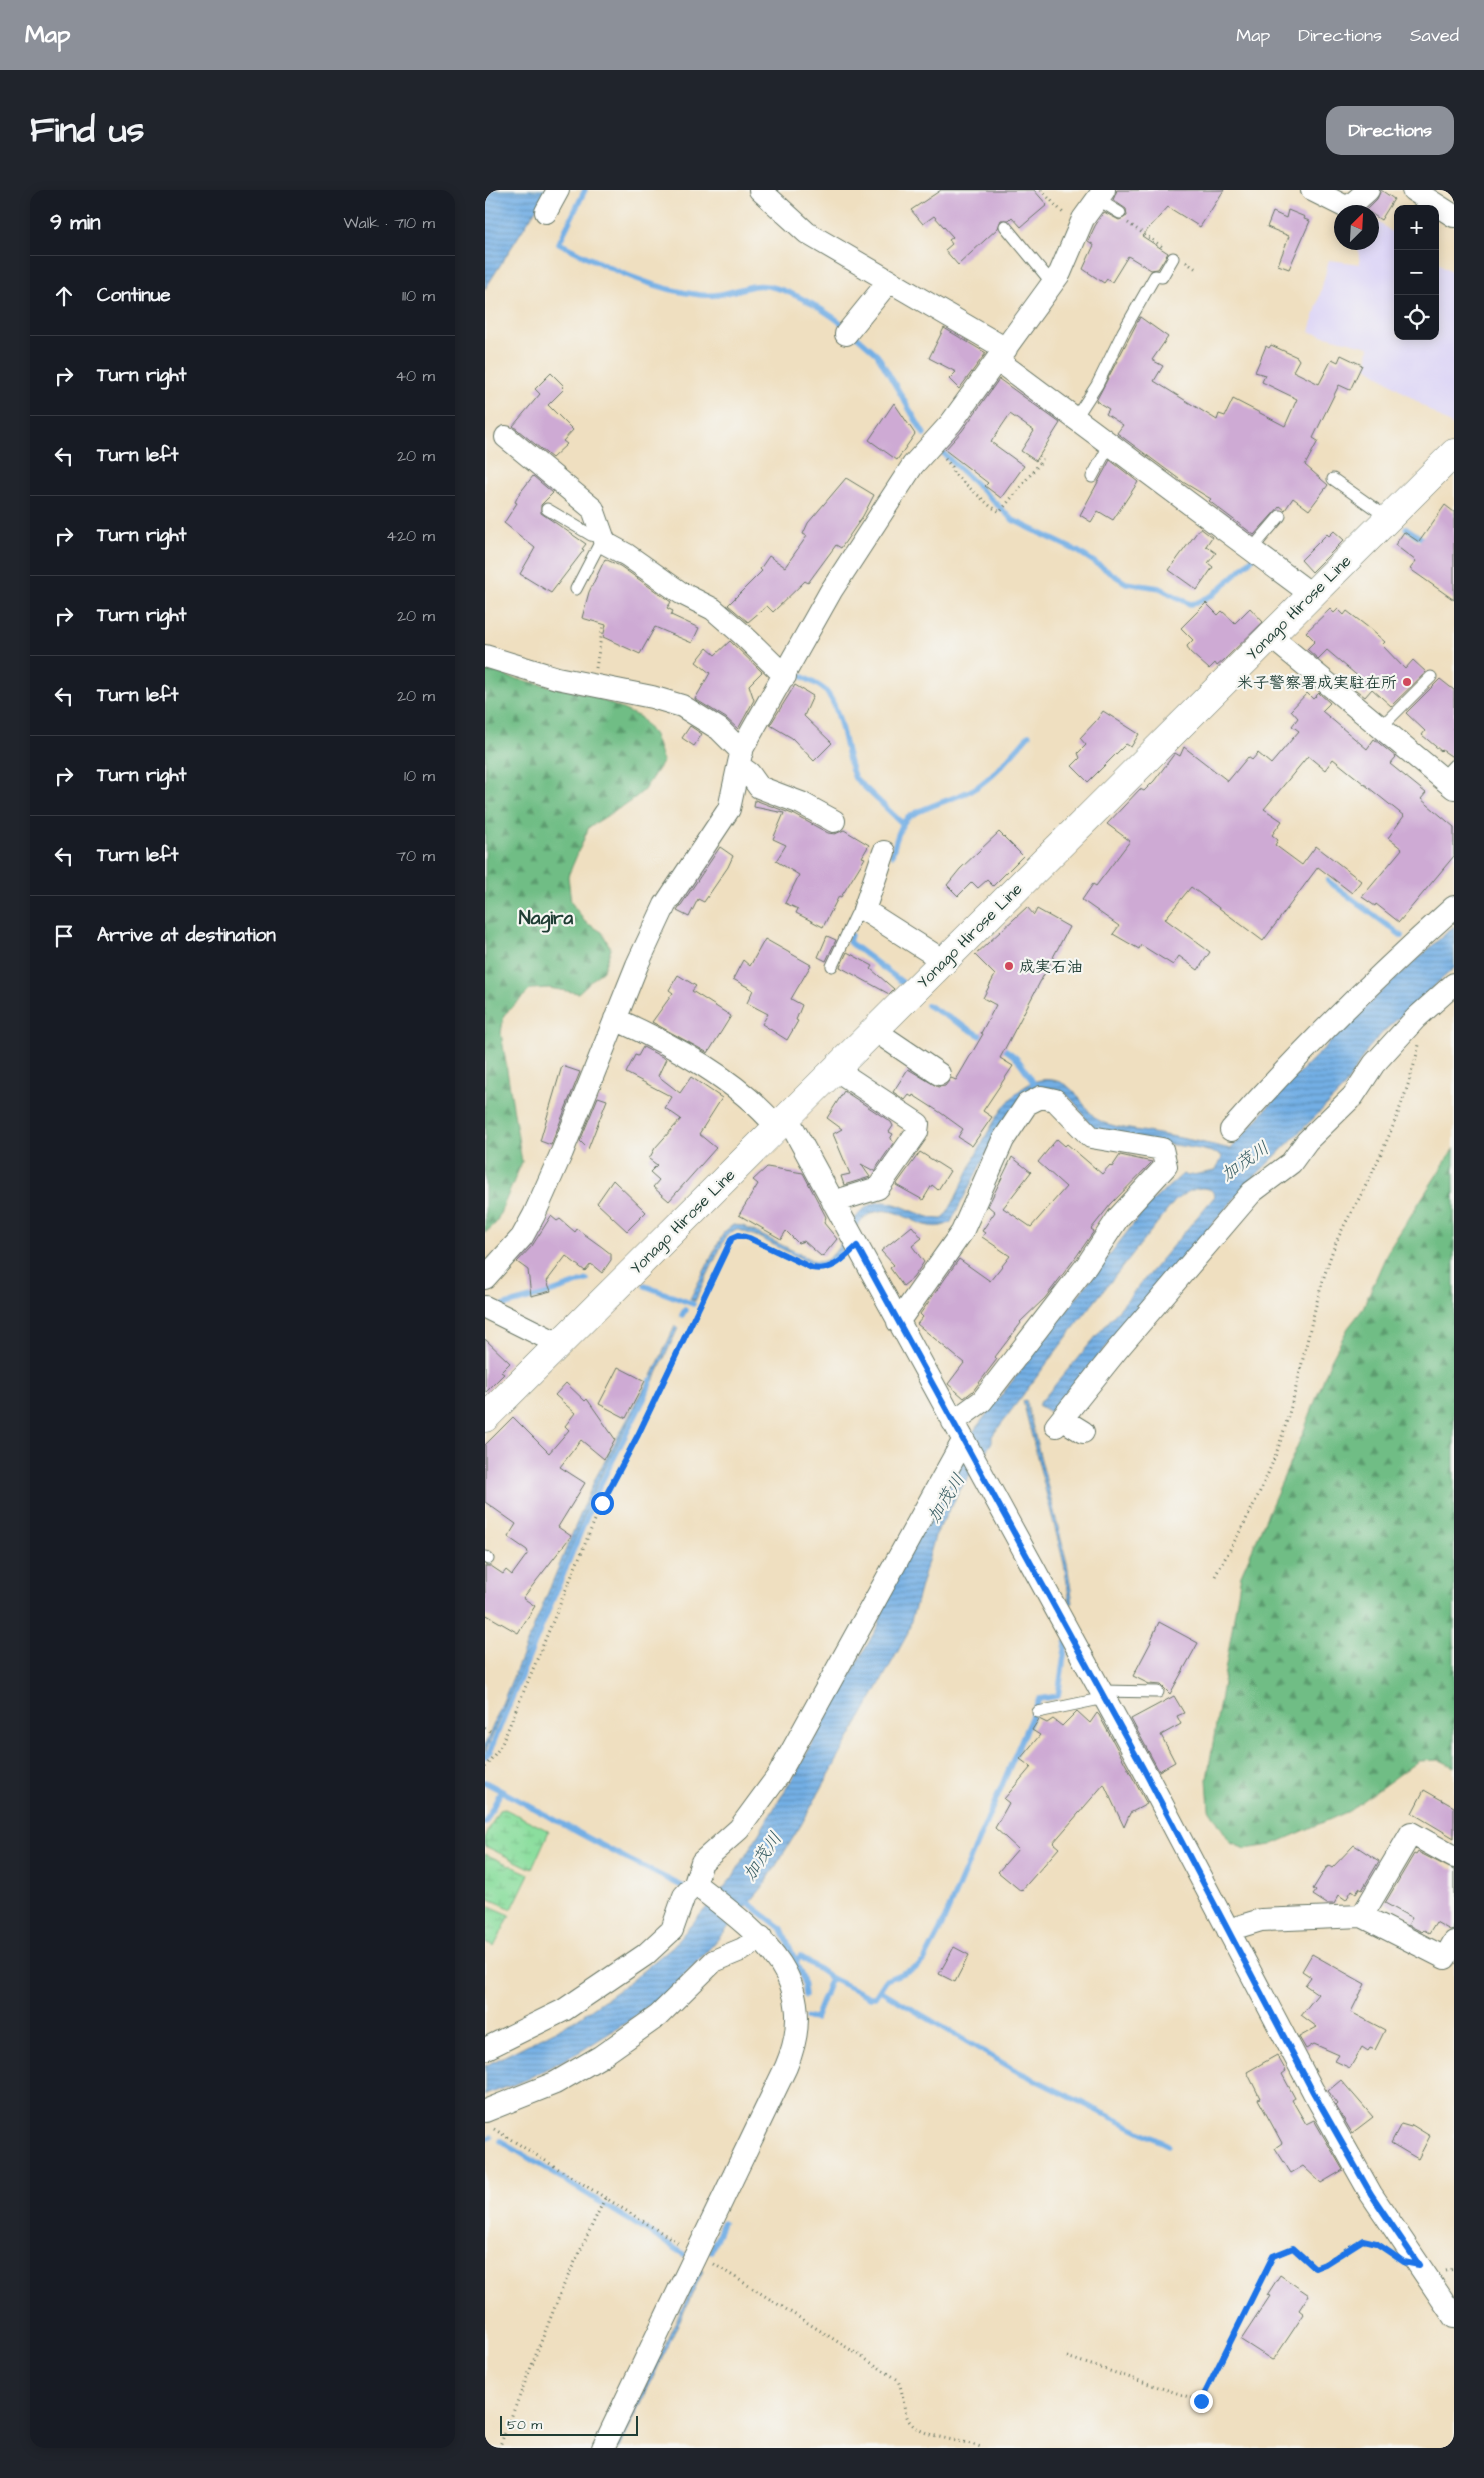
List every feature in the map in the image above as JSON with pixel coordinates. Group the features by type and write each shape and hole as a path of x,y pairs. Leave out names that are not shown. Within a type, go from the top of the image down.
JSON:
{"main road":[{"name":"Yonago Hirose Line","path":"485,1418 1269,635 1454,453"}],"street":[{"path":"546,212 558,190"},
{"path":"760,190 807,233 889,281 1002,354 1075,419 1311,594"},
{"path":"1312,190 1348,208 1367,190"},
{"path":"1413,190 1454,216"},
{"path":"485,1278 523,1237 562,1152 615,1019 665,905 729,809 740,759 831,590 913,465 951,424 1060,273 1079,228 1101,195"},
{"path":"846,334 889,281"},
{"path":"506,437 593,509 605,543 627,555 681,593 713,610 743,635 785,676"},
{"path":"1269,635 1381,727 1450,777"},
{"path":"485,656 557,678 652,697 681,706 703,717 719,729 759,787 801,803 834,821"},
{"path":"884,852 863,910 944,960"},
{"path":"1231,1130 1320,1034 1397,958 1454,907"},
{"path":"1083,1432 1059,1422 1252,1192 1291,1163 1307,1141 1353,1096 1374,1064 1413,1022 1454,984"},
{"path":"615,1019 671,1046 782,1122 833,1202 1103,1694 1313,2092 1371,2194 1454,2317"},
{"path":"874,1030 939,1074"},
{"path":"833,1202 878,1188 917,1132 918,1124 835,1069"},
{"path":"485,2049 564,2010 645,1955 672,1930 684,1896 695,1884 701,1862 739,1828 779,1776 958,1431 1087,1265 1118,1218 1166,1166 1162,1150 1091,1137 1055,1100 1041,1097 1027,1104 1003,1140 962,1232 898,1322"},
{"path":"485,1307 559,1344"},
{"path":"1362,1916 1411,1833 1454,1857"},
{"path":"603,2448 793,2052 797,2006 793,1984 773,1950 761,1937 695,1884"},
{"path":"1229,1930 1261,1920 1362,1916 1445,1958 1454,1942"},
{"path":"488,2119 600,2057 658,2016 714,1961 743,1949 761,1937"}],"lane":[{"path":"1101,195 1119,213"},
{"path":"1005,226 1052,283"},
{"path":"1075,419 1097,385 1123,332 1155,276 1162,276 1175,256"},
{"path":"1092,476 1109,444"},
{"path":"1333,479 1389,518"},
{"path":"547,509 591,535 603,537 576,589"},
{"path":"1251,550 1280,516"},
{"path":"1381,727 1431,677"},
{"path":"832,966 855,915 863,910"},
{"path":"1038,1712 1103,1694 1157,1692"}],"path":[{"path":"1041,190 1079,228"},
{"path":"1119,213 1124,220 1175,256 1196,268"},
{"path":"931,444 952,466 953,473 989,506 1000,512 1044,458"},
{"path":"594,686 603,625"},
{"path":"1215,1576 1234,1543 1277,1451 1305,1351 1321,1283 1347,1217 1366,1186 1386,1144 1411,1079 1419,1045 1413,1022"},
{"path":"485,1767 501,1746 602,1503 638,1435 732,1238 739,1235 749,1238 812,1268 822,1270 842,1260 852,1237"},
{"path":"485,1728 489,1731"},
{"path":"488,2119 605,2198 897,2378 901,2386 909,2420 914,2427 925,2433 983,2448"},
{"path":"499,2448 562,2289 605,2198"},
{"path":"1067,2357 1201,2401 1273,2256 1293,2248 1315,2268 1325,2264 1358,2242 1370,2241 1383,2248"}],"shaded area":[{"path":"1379,223 1394,233 1394,340 1439,340 1439,264 1454,273 1454,427 1367,367 1369,347 1310,332 1329,260 1360,264 1358,250 1379,250"}],"green space":[{"path":"485,656 508,677 591,695 640,717 654,735 663,761 644,790 631,801 589,827 568,876 571,902 585,922 602,932 611,949 603,970 578,993 549,988 531,989 504,1015 501,1033 522,1162 496,1223 485,1233"},
{"path":"1454,1148 1454,1767 1440,1760 1418,1761 1349,1811 1271,1845 1245,1849 1231,1843 1209,1809 1207,1779 1241,1575 1303,1433 1331,1360 1348,1328 1362,1310 1388,1251"},
{"path":"505,1809 549,1831 532,1869 485,1846 485,1838 499,1810"},
{"path":"485,1854 529,1874 512,1909 485,1897"},
{"path":"485,1904 510,1915 494,1947 485,1943"}],"water":[{"path":"485,190 548,190 485,289"},
{"name":"加茂川","path":"1454,926 1454,968 1383,1032 1367,1050 1343,1089 1248,1183 1050,1412 1038,1405 1215,1196 1213,1191 1203,1188 1187,1192 1174,1202 1072,1330 992,1436 992,1442 960,1490 935,1536 907,1635 801,1825 762,1888 712,1946 674,1986 627,2022 581,2051 521,2082 485,2095 485,2066 574,2021 627,1984 673,1946 732,1878 798,1769 878,1626 895,1572 973,1432 1148,1205 1183,1174 1187,1176 1215,1171 1222,1158 1221,1155 1209,1151 1103,1134 1088,1122 1077,1106 1064,1093 1054,1089 1041,1088 999,1129 951,1222 941,1226 932,1226 922,1224 894,1212 875,1212 865,1217 857,1225 835,1259 827,1264 816,1266 756,1236 736,1229 726,1236 695,1301 690,1299 724,1232 733,1225 743,1226 816,1262 825,1260 833,1255 855,1218 873,1204 889,1203 925,1216 943,1219 989,1130 1004,1107 1021,1089 1039,1080 1060,1082 1067,1085 1092,1115 1104,1123 1231,1149 1291,1081 1381,992"},
{"path":"675,1326 678,1328 655,1378 630,1419 597,1483 539,1627 485,1752 485,1745 595,1479 652,1376"},
{"path":"1026,1400 1067,1563 1073,1603 1070,1604 1064,1564 1023,1401"},
{"path":"700,2270 703,2271 620,2448 616,2448"}],"building":[{"path":"941,190 1034,190 1047,205 1021,227 1012,217 1009,220 1001,220 998,228 958,265 945,250 952,244 949,240 953,237 934,216 923,224 911,210"},
{"path":"1117,190 1224,190 1200,227 1168,207 1142,236 1168,253 1158,269 1151,270 1128,256 1112,282 1107,279 1104,283 1083,269 1094,245 1088,241 1104,212 1119,220 1127,216 1126,209 1113,200"},
{"path":"1381,190 1394,199 1381,220 1379,219 1379,205 1371,205 1377,199"},
{"path":"1288,210 1310,221 1289,269 1278,265 1289,236 1267,227 1273,212 1286,218"},
{"path":"1140,317 1168,337 1152,360 1163,366 1154,381 1217,420 1219,414 1225,416 1233,399 1285,426 1297,399 1262,382 1265,375 1255,372 1266,346 1269,348 1271,345 1297,357 1299,360 1293,371 1319,384 1332,359 1338,362 1341,355 1362,365 1350,390 1339,385 1313,438 1318,441 1305,465 1328,485 1309,510 1293,498 1285,510 1280,506 1254,535 1209,501 1211,499 1183,482 1117,433 1123,425 1106,414 1109,409 1096,401"},
{"path":"944,328 986,353 959,389 949,379 956,372 929,358"},
{"path":"551,373 564,386 562,387 564,389 548,405 573,430 563,441 567,444 552,458 513,426 540,394 535,389"},
{"path":"999,379 1060,423 1036,461 1021,451 1034,431 1010,414 991,442 1024,466 1001,498 985,486 988,483 945,450 962,431"},
{"path":"894,403 915,434 897,460 869,440"},
{"path":"1110,460 1138,482 1113,520 1098,511 1091,522 1080,515"},
{"path":"533,476 553,493 541,505 541,513 586,544 582,549 584,550 551,593 520,574 535,548 504,523 517,503 515,502 519,494"},
{"path":"846,478 874,495 863,516 841,548 836,545 808,583 805,581 773,612 767,606 748,622 728,605 762,571 760,569 769,556 785,567 807,536 803,534 808,523"},
{"path":"1445,505 1454,512 1454,600 1410,569 1416,561 1395,545 1404,532 1419,542"},
{"path":"1200,528 1212,537 1206,546 1216,553 1208,563 1213,567 1197,590 1169,570"},
{"path":"1334,531 1344,540 1312,572 1301,560 1327,534 1329,536"},
{"path":"605,559 620,566 671,602 667,608 673,611 671,615 699,628 692,643 655,627 640,654 603,637 606,625 582,618 589,592"},
{"path":"1206,603 1218,615 1222,611 1235,623 1250,608 1263,622 1224,660 1217,666 1215,663 1209,669 1190,652 1187,646 1193,640 1181,628"},
{"path":"1330,609 1334,613 1338,609 1344,615 1347,611 1369,628 1385,642 1382,645 1405,669 1413,660 1426,672 1391,706 1372,689 1365,697 1352,687 1361,679 1327,650 1318,659 1307,649 1315,641 1306,632"},
{"path":"730,641 762,672 749,685 754,700 738,729 726,718 695,699 710,673 696,662 707,648 715,655"},
{"path":"1440,679 1454,690 1454,758 1441,751 1422,735 1425,731 1406,713"},
{"path":"795,685 813,696 804,716 832,743 814,761 792,738 770,725"},
{"path":"1307,693 1313,699 1319,693 1330,703 1322,711 1367,749 1374,739 1396,757 1390,764 1426,793 1421,799 1454,827 1454,856 1399,922 1376,904 1375,906 1362,897 1402,849 1388,838 1404,816 1333,759 1325,770 1308,756 1264,809 1282,821 1272,835 1278,840 1275,845 1302,865 1316,846 1361,881 1352,893 1318,867 1263,941 1191,887 1165,919 1210,952 1198,970 1179,956 1173,965 1141,945 1139,949 1113,934 1119,926 1082,900 1093,884 1096,886 1130,841 1107,824 1140,789 1144,791 1154,781 1175,753 1180,756 1184,747 1228,781 1248,757 1252,760 1258,753 1271,764 1299,731 1292,726 1298,718 1291,710"},
{"path":"1103,711 1139,734 1131,747 1126,744 1088,782 1072,766 1080,758 1078,753 1086,745 1080,738"},
{"path":"690,726 702,734 694,746 682,738"},
{"path":"755,800 795,815 828,833 835,834 844,830 869,845 862,857 865,858 841,897 839,896 823,927 796,913 798,909 785,903 799,875 776,861 786,845 773,839 784,813 754,807"},
{"path":"999,832 1023,856 993,886 987,880 978,888 972,882 958,896 947,885 960,869"},
{"path":"720,847 733,856 728,867 704,902 698,899 689,917 677,911"},
{"path":"1027,907 1034,915 1037,909 1069,927 1000,1058 1013,1066 983,1111 992,1117 972,1146 958,1137 963,1129 941,1113 913,1095 912,1097 909,1095 905,1100 893,1092 908,1069 938,1087 945,1086 951,1078 956,1080 983,1034 981,1033 996,1005 983,998 995,975 975,955"},
{"path":"827,936 836,940 826,961 818,957"},
{"path":"765,939 811,965 791,999 802,1005 796,1020 798,1021 787,1040 762,1024 768,1014 747,1003 753,990 733,979 743,960 750,966"},
{"path":"847,952 873,966 871,969 894,989 889,994 840,967"},
{"path":"678,975 696,986 692,991 731,1016 708,1053 652,1022 673,993 669,990"},
{"path":"643,1047 666,1059 658,1076 680,1093 691,1077 722,1098 699,1134 716,1148 669,1201 653,1187 659,1180 650,1172 657,1165 649,1159 655,1148 681,1119 665,1108 672,1097 626,1073 635,1055 638,1056"},
{"path":"562,1066 580,1072 551,1145 540,1141"},
{"path":"844,1091 891,1122 893,1126 889,1132 893,1134 890,1139 894,1142 874,1171 861,1164 870,1177 844,1185 841,1176 850,1174 833,1134 842,1129 827,1118"},
{"path":"598,1097 607,1100 588,1149 580,1141"},
{"path":"1057,1139 1065,1146 1067,1144 1102,1174 1110,1165 1112,1167 1120,1155 1152,1162 1111,1204 1091,1229 1094,1231 1076,1257 1045,1298 1020,1322 995,1357 997,1359 973,1391 964,1398 948,1384 964,1363 917,1324 923,1317 920,1314 959,1259 990,1281 1010,1256 982,1237 985,1233 982,1231 995,1212 988,1206 1012,1157 1031,1172 1003,1208 1031,1227 1066,1187 1038,1162"},
{"path":"920,1152 950,1171 938,1190 932,1185 923,1200 896,1185"},
{"path":"767,1167 803,1173 826,1217 824,1223 837,1239 824,1255 821,1256 804,1241 798,1243 786,1231 781,1239 739,1215 758,1184 753,1180"},
{"path":"613,1180 646,1212 627,1231 597,1203"},
{"path":"551,1216 557,1221 560,1219 575,1232 577,1229 602,1247 611,1254 611,1260 602,1273 591,1264 585,1271 566,1256 547,1281 551,1291 531,1296 528,1270 517,1262 532,1246"},
{"path":"912,1226 922,1238 912,1246 924,1262 913,1278 903,1286 890,1268 894,1265 881,1251"},
{"path":"485,1339 510,1363 501,1372 504,1374 485,1393"},
{"path":"618,1367 645,1381 626,1418 599,1404"},
{"path":"566,1383 585,1401 587,1399 615,1439 604,1459 581,1440 560,1467 585,1483 558,1527 571,1536 523,1598 535,1606 518,1633 485,1614 485,1566 491,1566 503,1574 506,1570 512,1575 528,1553 527,1550 508,1537 516,1524 485,1502 485,1445 513,1417 549,1453 569,1430 565,1426 575,1413 555,1395"},
{"path":"1159,1622 1198,1643 1170,1694 1161,1685 1149,1684 1133,1676"},
{"path":"1174,1696 1184,1713 1177,1716 1181,1724 1161,1735 1175,1762 1159,1771 1131,1719"},
{"path":"1077,1711 1090,1723 1097,1713 1099,1715 1147,1804 1130,1813 1124,1827 1104,1784 1053,1843 1059,1848 1021,1891 998,1872 1018,1849 995,1828 1009,1803 1004,1799 1031,1767 1020,1759 1040,1735 1032,1730 1039,1719 1047,1723 1053,1719 1062,1726"},
{"path":"1424,1790 1454,1807 1454,1838 1412,1813"},
{"path":"1354,1845 1379,1861 1362,1890 1359,1888 1356,1893 1352,1890 1346,1900 1339,1895 1334,1904 1327,1904 1313,1895 1316,1891 1313,1889 1326,1868 1329,1866 1332,1868"},
{"path":"1418,1852 1454,1870 1454,1929 1450,1930 1436,1922 1429,1933 1424,1930 1422,1932 1408,1925 1412,1918 1385,1903 1414,1854 1416,1855"},
{"path":"954,1947 969,1955 955,1982 939,1974"},
{"path":"1312,1954 1365,1984 1351,2012 1385,2030 1375,2050 1370,2048 1368,2051 1362,2047 1350,2068 1335,2061 1339,2055 1314,2044 1306,2049 1299,2037 1317,2027 1301,2015 1318,1994 1305,1985 1311,1977 1302,1971"},
{"path":"1277,2055 1286,2071 1282,2074 1295,2098 1292,2100 1306,2124 1314,2120 1343,2170 1321,2183 1303,2166 1291,2173 1275,2148 1282,2143 1258,2099 1260,2098 1247,2072"},
{"path":"1341,2080 1373,2117 1352,2133 1336,2106 1338,2104 1328,2091"},
{"path":"1401,2124 1411,2127 1412,2125 1430,2136 1418,2159 1391,2143"},
{"path":"1280,2275 1309,2295 1299,2310 1304,2314 1272,2360 1241,2340 1270,2296 1267,2295"}],"waterway":[{"path":"585,190 559,243 628,275 664,288 682,292 708,295 721,294 753,286 776,288 814,305 845,326"},
{"path":"852,332 877,354 924,434"},
{"path":"939,449 1013,520 1079,552 1126,583 1160,588 1190,604 1196,603 1213,595 1253,558"},
{"path":"1406,528 1427,542"},
{"path":"798,674 825,690 836,709 855,778 903,824"},
{"path":"892,855 900,829 909,817 977,787 998,769 1029,735"},
{"path":"1328,881 1402,936"},
{"path":"851,935 849,942 902,982"},
{"path":"927,1005 988,1040"},
{"path":"998,1046 1015,1057 1034,1084"},
{"path":"502,1306 587,1280"},
{"path":"645,1286 693,1304"},
{"path":"682,1315 685,1310"},
{"path":"485,1757 490,1751 600,1485 645,1397 651,1380"},
{"path":"796,1962 800,1956 831,1978 870,1997 875,1997 886,1980 917,1967 924,1961 939,1932 1039,1699 1058,1696 1066,1643"},
{"path":"485,1782 629,1860 684,1887"},
{"path":"485,1823 501,1791"},
{"path":"743,1899 782,1929 803,1979 805,1996"},
{"path":"807,2018 815,2019 831,1978"},
{"path":"880,1990 1013,2069 1168,2145"},
{"path":"485,2139 491,2137"},
{"path":"501,2141 684,2254"},
{"path":"711,2251 723,2223"}],"place":[{"name":"米子警察署成実駐在所","path":"1407,682"},
{"name":"成実石油","path":"1009,966"}],"district":[{"name":"Nagira","path":"546,917"}],"route":[{"path":"602,1503 666,1378 700,1302 732,1238 739,1235 749,1238 812,1268 822,1270 842,1260 857,1246 1144,1770 1313,2092 1371,2194 1419,2265 1404,2262 1376,2243 1363,2240 1325,2264 1315,2268 1293,2248 1273,2256 1201,2401"}]}
